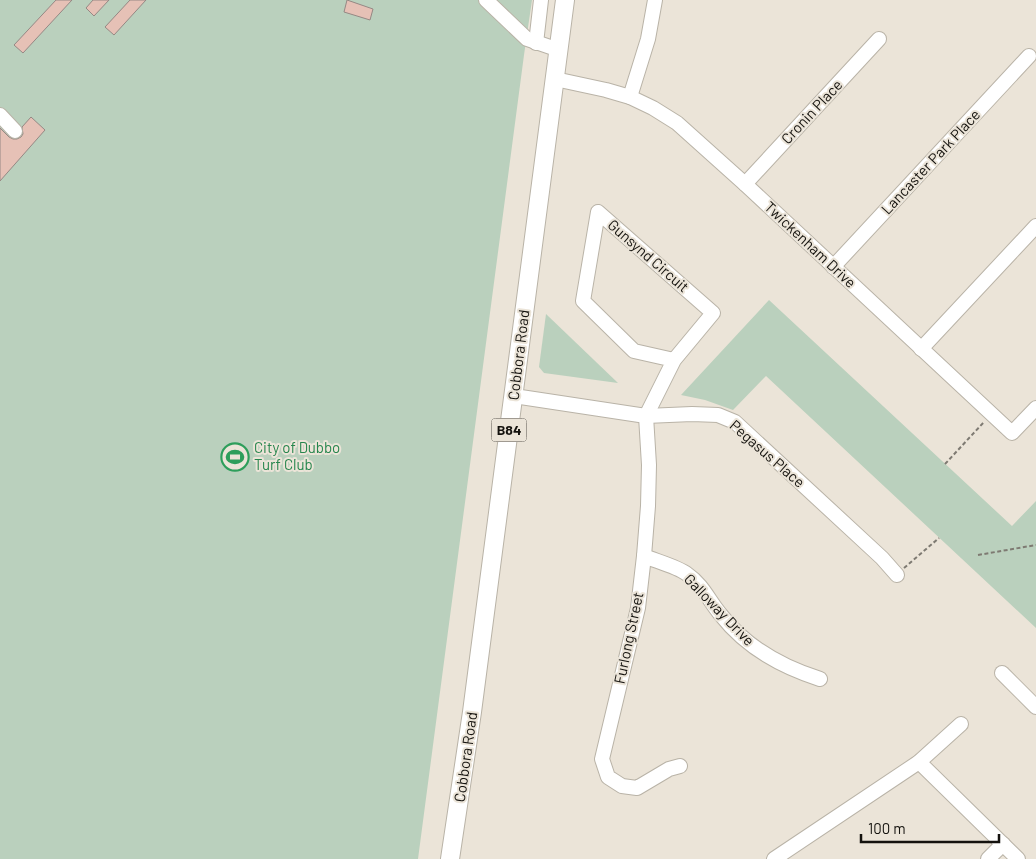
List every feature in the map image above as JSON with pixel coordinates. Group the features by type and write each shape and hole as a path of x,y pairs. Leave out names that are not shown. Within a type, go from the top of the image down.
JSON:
{"main road":[{"name":"Cobbora Road","path":"450,859 472,712 565,0"}],"street":[{"path":"486,0 527,39 559,50"},
{"path":"536,43 541,0"},
{"path":"630,97 648,39 655,0"},
{"name":"Cronin Place","path":"745,184 879,39"},
{"name":"Lancaster Park Place","path":"833,267 1029,56"},
{"name":"Twickenham Drive","path":"555,79 630,97 653,108 676,123 745,184 1012,433 1036,408"},
{"path":"0,115 15,131"},
{"name":"Gunsynd Circuit","path":"646,416 674,360 713,313 598,212 583,301 634,351 674,360"},
{"path":"921,349 1036,226"},
{"name":"Pegasus Place","path":"514,396 646,416 718,415 735,422 897,575"},
{"name":"Furlong Street","path":"646,416 648,506 638,608 602,759 608,777 622,786 637,788 668,769 680,766"},
{"name":"Galloway Drive","path":"644,556 686,573 703,588 721,616 745,640 773,660 820,679"},
{"path":"1002,673 1036,707"},
{"path":"774,859 919,762 961,724"},
{"path":"919,762 1018,859"},
{"path":"988,859 1002,844"}],"path":[{"path":"945,464 992,414"},
{"path":"897,575 939,538"},
{"path":"978,555 1035,546"}],"green space":[{"name":"City of Dubbo Turf Club","path":"0,0 532,0 418,859 0,859"},
{"path":"769,300 1012,526 1036,501 1036,628 766,376 733,410 705,400 681,395"},
{"path":"546,314 618,383 544,373 539,367"}],"building":[{"path":"56,0 72,0 23,53 14,45"},
{"path":"93,0 109,0 94,16 86,8"},
{"path":"130,0 146,0 114,35 105,27"},
{"path":"347,0 373,9 370,20 344,12"},
{"path":"31,117 45,130 0,181 0,128 9,137 17,139 23,134 22,127"}],"place":[{"name":"City of Dubbo Turf Club","path":"235,457"}]}
